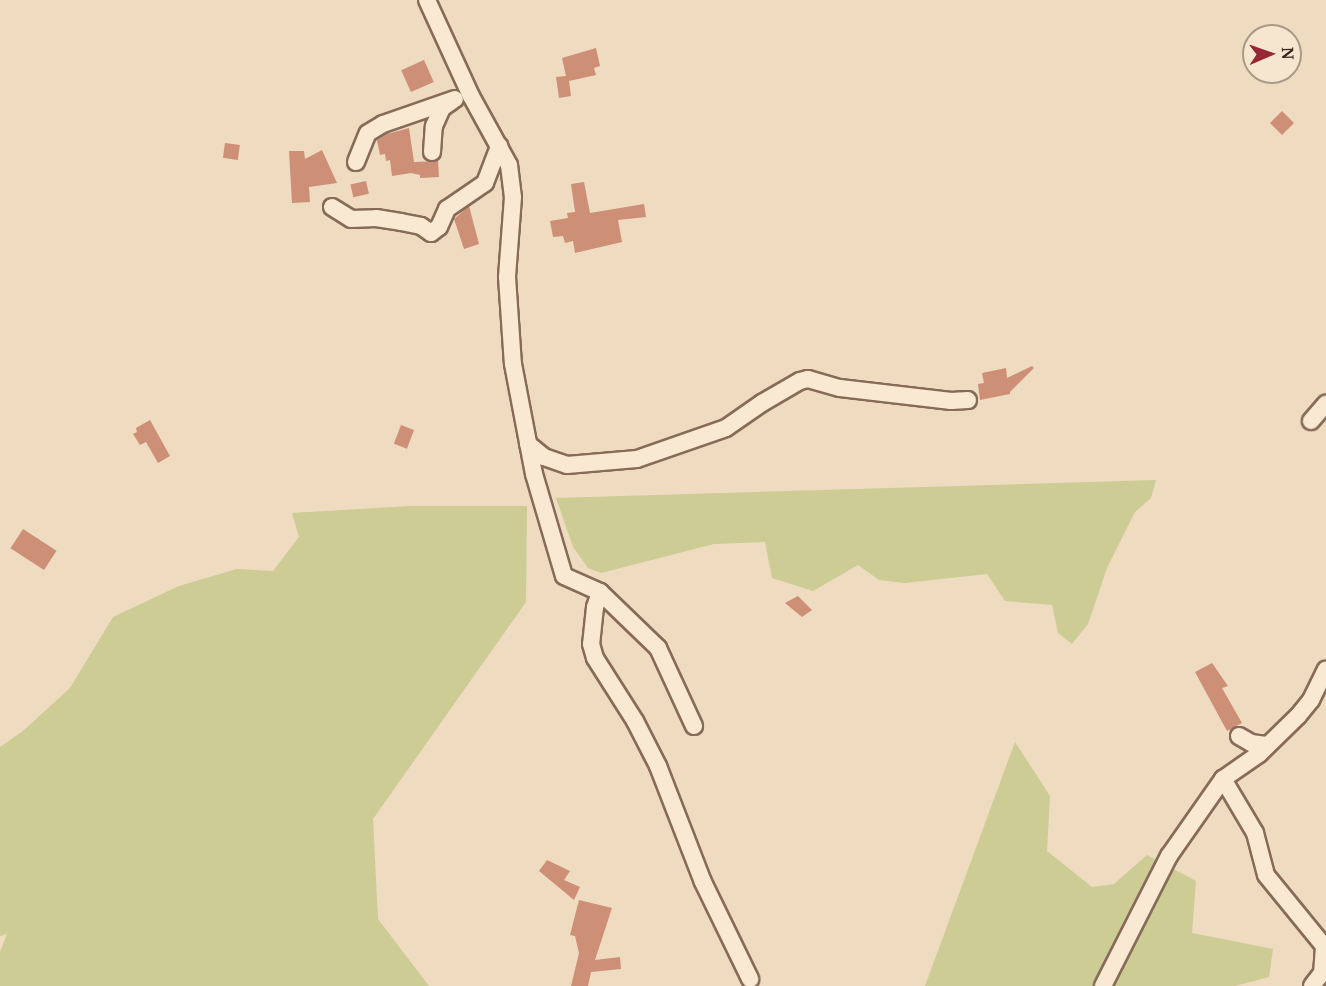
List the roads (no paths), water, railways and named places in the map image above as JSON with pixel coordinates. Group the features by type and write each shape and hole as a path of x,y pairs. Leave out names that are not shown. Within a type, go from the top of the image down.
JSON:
{"street":[{"path":"427,0 462,95 499,146 509,165 513,197 507,277 513,364 534,474 564,576 600,592 658,648 694,726"},
{"path":"432,152 434,126 442,108 462,95"},
{"path":"356,162 368,133 383,124 462,95"},
{"path":"332,207 351,219 376,218 400,222 421,226 431,233 439,227 447,209 484,183 499,146"},
{"path":"528,444 544,457 567,465 637,459 726,428 762,403 800,381 808,379 840,388 951,401 968,400"},
{"path":"1311,421 1326,404"},
{"path":"600,592 595,607 591,644 595,658 635,721 658,766 703,882 750,979"},
{"path":"1103,986 1169,856 1223,779 1268,745 1311,700 1326,669"},
{"path":"1239,736 1251,743 1268,745"},
{"path":"1223,779 1255,833 1266,875 1321,937 1324,946 1322,973 1312,986"}]}
